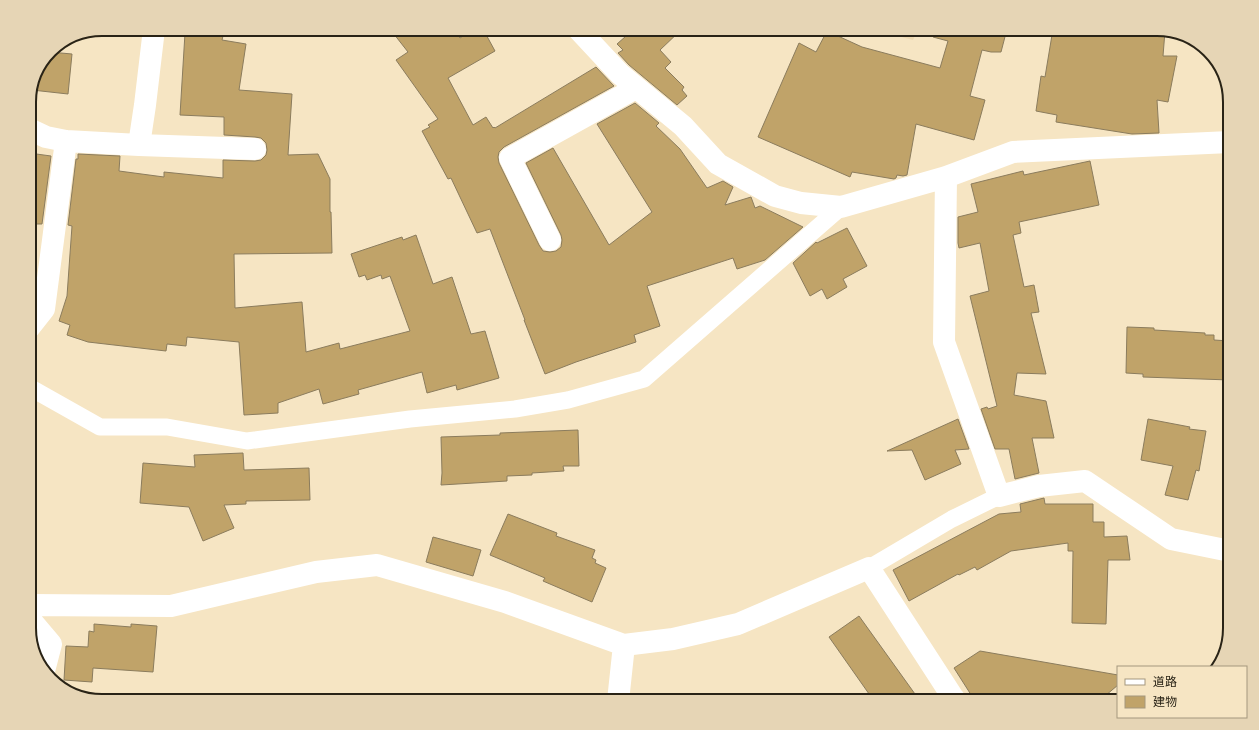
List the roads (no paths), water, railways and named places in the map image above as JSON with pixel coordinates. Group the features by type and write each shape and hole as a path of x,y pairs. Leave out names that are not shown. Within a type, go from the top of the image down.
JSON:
{"street":[{"path":"139,144 153,36"},
{"path":"585,36 620,74 683,126 718,164 775,196 801,203 841,207 946,177 1013,152 1223,142"},
{"path":"550,240 510,158 636,88"},
{"path":"36,132 46,137 66,141 255,150"},
{"path":"36,319 44,309 66,141"},
{"path":"946,177 944,342 999,496 1039,486 1086,481 1171,539 1223,550"},
{"path":"36,605 171,606 316,572 377,565 505,602 624,645 673,639 738,624 869,568 951,694"},
{"path":"36,626 51,644 46,663"},
{"path":"619,694 624,645"}],"lane":[{"path":"36,391 100,427 167,427 247,441 410,419 515,409 568,400 644,380 841,207"},
{"path":"869,568 952,519 999,496"}]}
